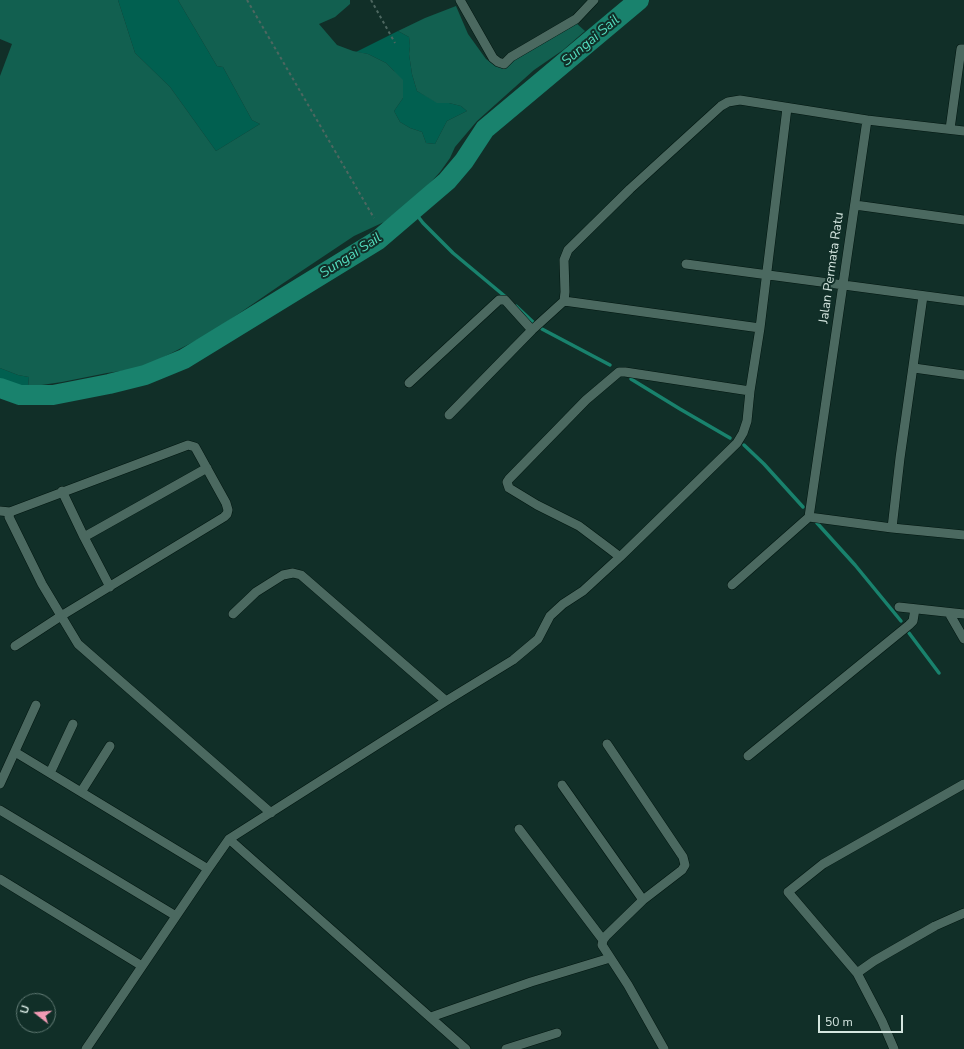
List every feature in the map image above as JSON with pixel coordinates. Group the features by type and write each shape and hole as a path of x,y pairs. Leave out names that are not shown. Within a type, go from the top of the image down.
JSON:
{"street":[{"path":"460,0 493,58 504,64 511,57 576,19 594,0"},
{"path":"950,129 961,49 964,49"},
{"path":"449,416 532,330 564,301 564,260 568,250 630,189 721,106 728,102 740,100 867,120 964,131"},
{"path":"86,1049 230,839 513,660 538,639 550,616 563,604 583,591 620,557 737,443 743,433 747,421 750,390 767,274 787,108"},
{"name":"Jalan Permata Ratu","path":"809,517 867,120"},
{"path":"855,205 964,220"},
{"path":"686,264 964,301"},
{"path":"892,528 900,458 914,368 923,296"},
{"path":"408,383 499,300 505,300 532,330"},
{"path":"564,301 760,328"},
{"path":"914,368 964,374"},
{"path":"620,557 579,526 537,505 509,488 507,482 508,479 586,400 619,372 750,390"},
{"path":"0,511 10,512 188,445 195,447 226,503 228,510 224,517 61,616 15,646"},
{"path":"84,537 207,468"},
{"path":"62,492 110,587"},
{"path":"10,512 9,517 42,584 78,644 271,813"},
{"path":"732,585 809,517 892,528 964,535"},
{"path":"233,614 256,592 283,575 293,573 300,576 446,701"},
{"path":"900,607 964,614"},
{"path":"748,756 909,625 913,621 915,609"},
{"path":"949,613 964,638"},
{"path":"0,784 36,705"},
{"path":"50,774 73,724"},
{"path":"607,744 684,861 685,865 682,870 643,900 603,940 602,945 628,985 664,1049"},
{"path":"81,792 110,746"},
{"path":"15,752 208,869"},
{"path":"0,761 7,768"},
{"path":"562,784 643,900"},
{"path":"894,1049 882,1021 857,973 788,892 823,864 964,784"},
{"path":"0,810 176,916"},
{"path":"519,829 603,940"},
{"path":"230,839 466,1049"},
{"path":"0,879 142,966"},
{"path":"857,973 874,961 935,926 964,913"},
{"path":"431,1017 531,982 610,958"},
{"path":"506,1049 557,1033"},
{"path":"451,1049 458,1041"}],"path":[{"path":"247,0 374,218"},
{"path":"372,0 395,43"}],"green space":[{"path":"0,0 118,0 135,53 170,87 216,151 260,124 252,120 223,67 217,66 178,0 350,0 350,4 335,17 319,24 337,45 353,51 368,54 386,63 403,80 403,98 394,111 400,122 410,128 422,132 426,143 435,144 447,121 467,111 461,106 449,103 437,103 417,91 412,74 409,54 409,37 398,31 425,18 456,6 468,34 486,59 493,64 502,67 576,23 585,31 563,50 534,70 477,121 455,147 450,158 440,172 418,196 384,222 354,236 209,334 142,368 28,387 29,377 18,375 0,368 0,76 12,44 0,39"},
{"path":"118,0 178,0 217,66 223,67 252,120 260,124 216,151 170,87 135,53"},
{"path":"398,31 409,37 409,54 412,74 417,91 437,102 461,106 467,111 447,121 435,144 426,143 422,132 410,128 400,122 394,111 403,98 394,71 386,63 368,54 356,52"},
{"path":"0,368 18,375 29,377 28,387 21,388 0,382"}],"waterway":[{"name":"Sungai Sail","path":"0,388 20,395 53,395 145,375 184,359 378,240 447,181 464,161 485,129 639,0"},
{"path":"413,210 423,223 453,253 507,298"},
{"path":"516,306 533,322"},
{"path":"542,329 610,365"},
{"path":"631,379 730,438"},
{"path":"744,445 764,464 803,507"},
{"path":"817,523 855,565 901,621"},
{"path":"909,633 939,673"}]}
